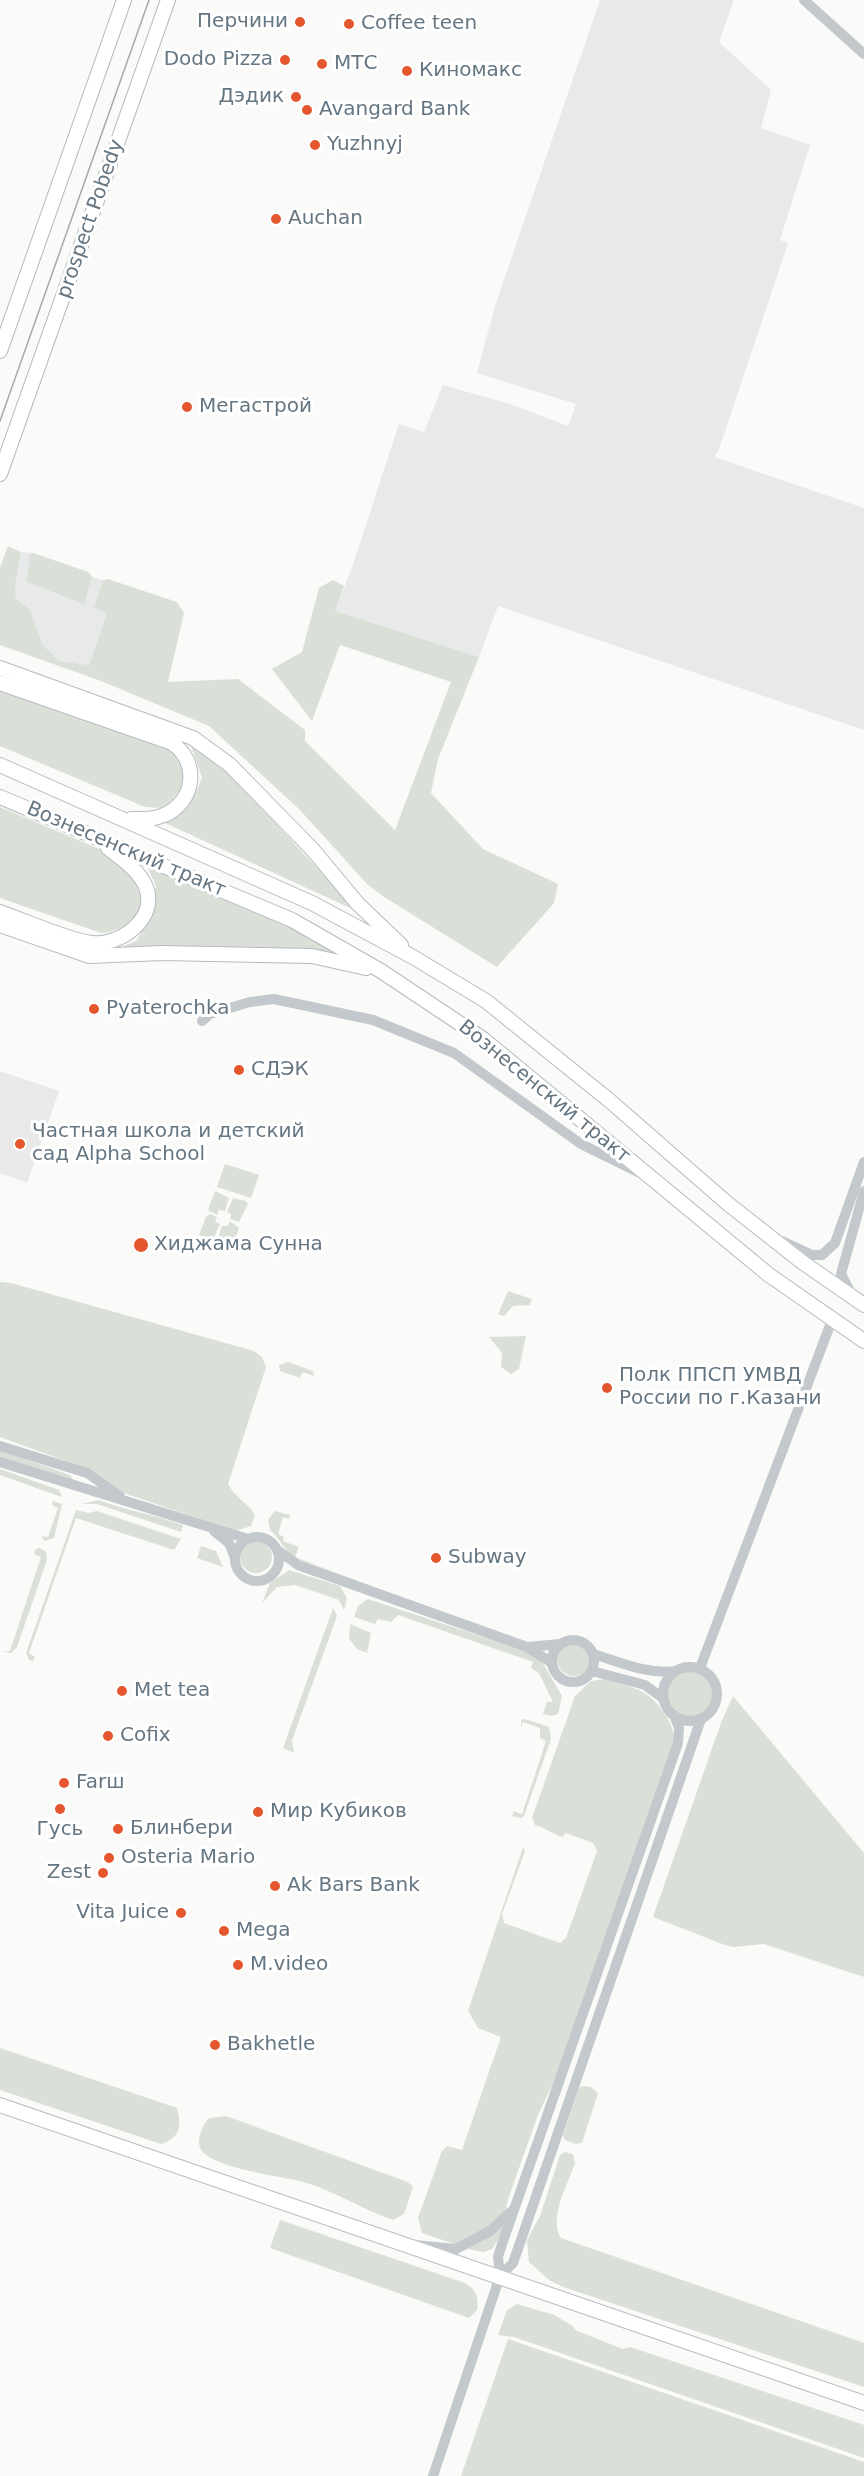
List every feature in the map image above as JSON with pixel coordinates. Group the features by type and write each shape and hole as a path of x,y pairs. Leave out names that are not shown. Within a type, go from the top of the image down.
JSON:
{"main road":[{"name":"prospect Pobedy","path":"0,351 124,0"},
{"path":"0,474 168,0"},
{"path":"0,668 193,738 230,765 313,850 358,904 413,957"},
{"path":"0,683 172,743 183,750 192,774 190,787 179,805 165,815 153,819 128,819"},
{"name":"Вознесенский тракт","path":"0,765 128,819 312,903 413,957 486,1001 610,1101 767,1235 859,1302"},
{"name":"Вознесенский тракт","path":"0,797 292,920 381,971 483,1039 769,1275 864,1341"},
{"path":"0,912 90,943 108,943 131,932 143,917 148,903 146,885 132,867 94,837"},
{"path":"0,926 89,956 162,953 312,956 381,971"},
{"path":"0,2105 864,2403"}],"street":[{"path":"804,0 864,54"},
{"path":"202,1021 210,1014 250,1002 274,999 373,1020 454,1053 581,1144 649,1177"},
{"path":"767,1235 812,1256 822,1255 834,1243 864,1162"},
{"path":"859,1302 841,1274 864,1191"},
{"path":"700,1668 832,1320"},
{"path":"0,1446 87,1473 125,1500"},
{"path":"0,1462 212,1529 248,1539 264,1538 298,1565 528,1647 552,1663"},
{"path":"68,1466 76,1474 81,1488"},
{"path":"212,1529 229,1543 239,1571 250,1579 266,1579 276,1569 279,1563 276,1549"},
{"path":"235,1558 239,1547 248,1539"},
{"path":"276,1569 298,1565"},
{"path":"528,1647 579,1640 590,1648 593,1654 592,1671 580,1681 567,1681 556,1674 552,1655 560,1644"},
{"path":"500,2276 513,2263 701,1719 712,1710 718,1695 715,1681 700,1668 692,1666 662,1673 646,1671 593,1654"},
{"path":"433,2476 500,2276 498,2257 678,1743 679,1728 664,1699 645,1685 592,1671"},
{"path":"664,1699 665,1685 676,1671"},
{"path":"674,1715 686,1721 701,1719"},
{"path":"401,2243 456,2249 490,2231 515,2208"}],"shaded area":[{"path":"600,0 734,0 719,42 771,90 761,128 810,145 780,240 788,243 719,449 714,457 864,508 864,730 498,606 479,657 335,611 352,567 399,424 424,432 443,385 513,405 568,426 576,404 477,373 495,306"},
{"path":"8,546 21,552 15,587 16,598 30,610 42,644 59,661 89,665 107,613 94,608 103,580 108,579 177,602 184,613 168,682 238,679 305,730 305,741 395,830 451,682 340,645 312,721 272,669 302,652 319,588 333,580 344,586 335,611 479,657 438,759 431,793 483,849 558,884 554,903 497,967 384,897 367,884 300,810 209,726 101,681 0,645 0,568"},
{"path":"21,552 33,553 88,572 92,577 103,580 95,608 107,613 89,665 59,661 42,644 24,605 16,597 15,587"},
{"path":"33,553 88,572 92,577 84,604 27,582 30,555"},
{"path":"0,687 169,746 185,765 186,782 170,803 160,808 145,807 0,746"},
{"path":"189,741 206,752 229,774 359,912 165,823 189,804 202,777"},
{"path":"0,807 135,864 142,897 140,908 133,920 114,931 101,933 0,898"},
{"path":"146,864 293,926 351,957 303,948 112,951 136,941 148,922 156,886"},
{"name":"Частная школа и детский сад Alpha School","path":"0,1071 59,1091 27,1183 0,1173"},
{"path":"225,1164 259,1175 251,1198 217,1187"},
{"path":"215,1191 229,1198 225,1211 219,1210 217,1215 208,1210"},
{"path":"233,1198 246,1201 248,1204 239,1222 230,1219 231,1214 227,1212"},
{"path":"210,1214 217,1217 215,1222 220,1224 213,1239 199,1235 206,1217"},
{"path":"230,1221 239,1228 232,1246 218,1239 222,1226 228,1226"},
{"path":"0,1282 11,1283 254,1351 262,1357 266,1367 228,1484 255,1515 251,1526 235,1531 115,1490 82,1467 0,1437"},
{"path":"508,1291 532,1299 530,1305 513,1306 504,1316 498,1314"},
{"path":"526,1336 519,1369 511,1374 501,1367 502,1353 489,1337"},
{"path":"288,1362 313,1371 314,1376 302,1372 300,1378 280,1371 279,1365"},
{"path":"0,1450 70,1475 75,1482 0,1458"},
{"path":"0,1469 59,1490 62,1497 0,1475"},
{"path":"98,1500 183,1525 181,1532 97,1504 82,1504"},
{"path":"53,1501 62,1504 54,1538 45,1541 41,1536 48,1537 58,1508 52,1505"},
{"path":"76,1510 88,1513 97,1511 181,1539 174,1550 76,1518 29,1653 35,1657 33,1661 29,1660 26,1653"},
{"path":"275,1511 290,1515 289,1519 283,1517 278,1534 284,1537 283,1541 299,1547 295,1557 387,1592 295,1558 270,1530 268,1520"},
{"path":"256,1541 267,1546 272,1557 267,1568 256,1573 245,1568 240,1557 245,1546"},
{"path":"201,1546 216,1551 223,1567 197,1558"},
{"path":"40,1548 46,1552 47,1560 17,1647 11,1653 3,1651 10,1651 41,1557 34,1554 36,1549"},
{"path":"289,1570 340,1586 347,1598 344,1610 339,1600 295,1585 277,1587 262,1603 270,1583"},
{"path":"368,1599 538,1655 562,1696 558,1714 552,1716 543,1714 547,1702 553,1702 539,1673 531,1668 533,1662 398,1615 391,1622 378,1619 375,1624 354,1617 358,1606"},
{"path":"333,1608 337,1615 336,1619 292,1740 294,1753 283,1748"},
{"path":"350,1624 371,1633 367,1653 357,1649 349,1639"},
{"path":"574,1642 586,1647 591,1659 586,1671 574,1676 562,1671 557,1659 562,1647"},
{"path":"690,1671 706,1678 713,1694 706,1710 690,1717 674,1710 667,1694 674,1678"},
{"path":"605,1679 641,1691 653,1699 668,1719 674,1740 557,2075 538,2115 508,2199 501,2235 492,2249 484,2252 472,2250 422,2233 418,2218 442,2151 447,2146 462,2150 501,2037 478,2028 468,2011 523,1847 525,1851 502,1914 504,1923 560,1943 566,1938 597,1851 593,1843 566,1833 562,1837 558,1836 535,1825 532,1818 575,1696 591,1681"},
{"path":"733,1696 864,1853 864,1977 764,1944 734,1947 725,1945 653,1917 722,1720"},
{"path":"525,1719 549,1727 551,1739 524,1816 521,1818 512,1816 514,1811 522,1814 546,1741 540,1738 540,1728 523,1722 521,1727 521,1720"},
{"path":"0,2048 177,2108 179,2126 176,2135 161,2144 0,2090"},
{"path":"591,2087 598,2093 582,2143 576,2144 565,2140 563,2135 579,2088"},
{"path":"226,2116 408,2182 413,2187 404,2214 393,2220 316,2186 243,2170 218,2162 202,2151 199,2139 209,2118"},
{"path":"565,2152 573,2154 575,2163 558,2211 558,2230 561,2238 864,2343 864,2387 563,2287 549,2280 529,2262 527,2240 540,2216 560,2155"},
{"path":"280,2220 465,2283 476,2294 477,2310 469,2318 270,2248"},
{"path":"517,2304 554,2315 573,2326 575,2330 623,2349 630,2347 864,2425 864,2458 514,2337 498,2335 507,2310"},
{"path":"508,2339 864,2462 864,2476 461,2476"}],"tram line":[{"path":"0,421 149,0"}],"place":[{"name":"Перчини","path":"300,22"},
{"name":"Coffee teen","path":"349,24"},
{"name":"Dodo Pizza","path":"285,60"},
{"name":"МТС","path":"322,64"},
{"name":"Киномакс","path":"407,71"},
{"name":"Дэдик","path":"296,97"},
{"name":"Avangard Bank","path":"307,110"},
{"name":"Yuzhnyj","path":"315,145"},
{"name":"Auchan","path":"276,219"},
{"name":"Мегастрой","path":"187,407"},
{"name":"Pyaterochka","path":"94,1009"},
{"name":"СДЭК","path":"239,1070"},
{"name":"Частная школа и детский сад Alpha School","path":"20,1144"},
{"name":"Хиджама Сунна","path":"141,1245"},
{"name":"Полк ППСП УМВД России по г.Казани","path":"607,1388"},
{"name":"Subway","path":"436,1558"},
{"name":"Met tea","path":"122,1691"},
{"name":"Cofix","path":"108,1736"},
{"name":"Farш","path":"64,1783"},
{"name":"Гусь","path":"60,1809"},
{"name":"Мир Кубиков","path":"258,1812"},
{"name":"Блинбери","path":"118,1829"},
{"name":"Osteria Mario","path":"109,1858"},
{"name":"Zest","path":"103,1873"},
{"name":"Ak Bars Bank","path":"275,1886"},
{"name":"Vita Juice","path":"181,1913"},
{"name":"Mega","path":"224,1931"},
{"name":"M.video","path":"238,1965"},
{"name":"Bakhetle","path":"215,2045"}]}
